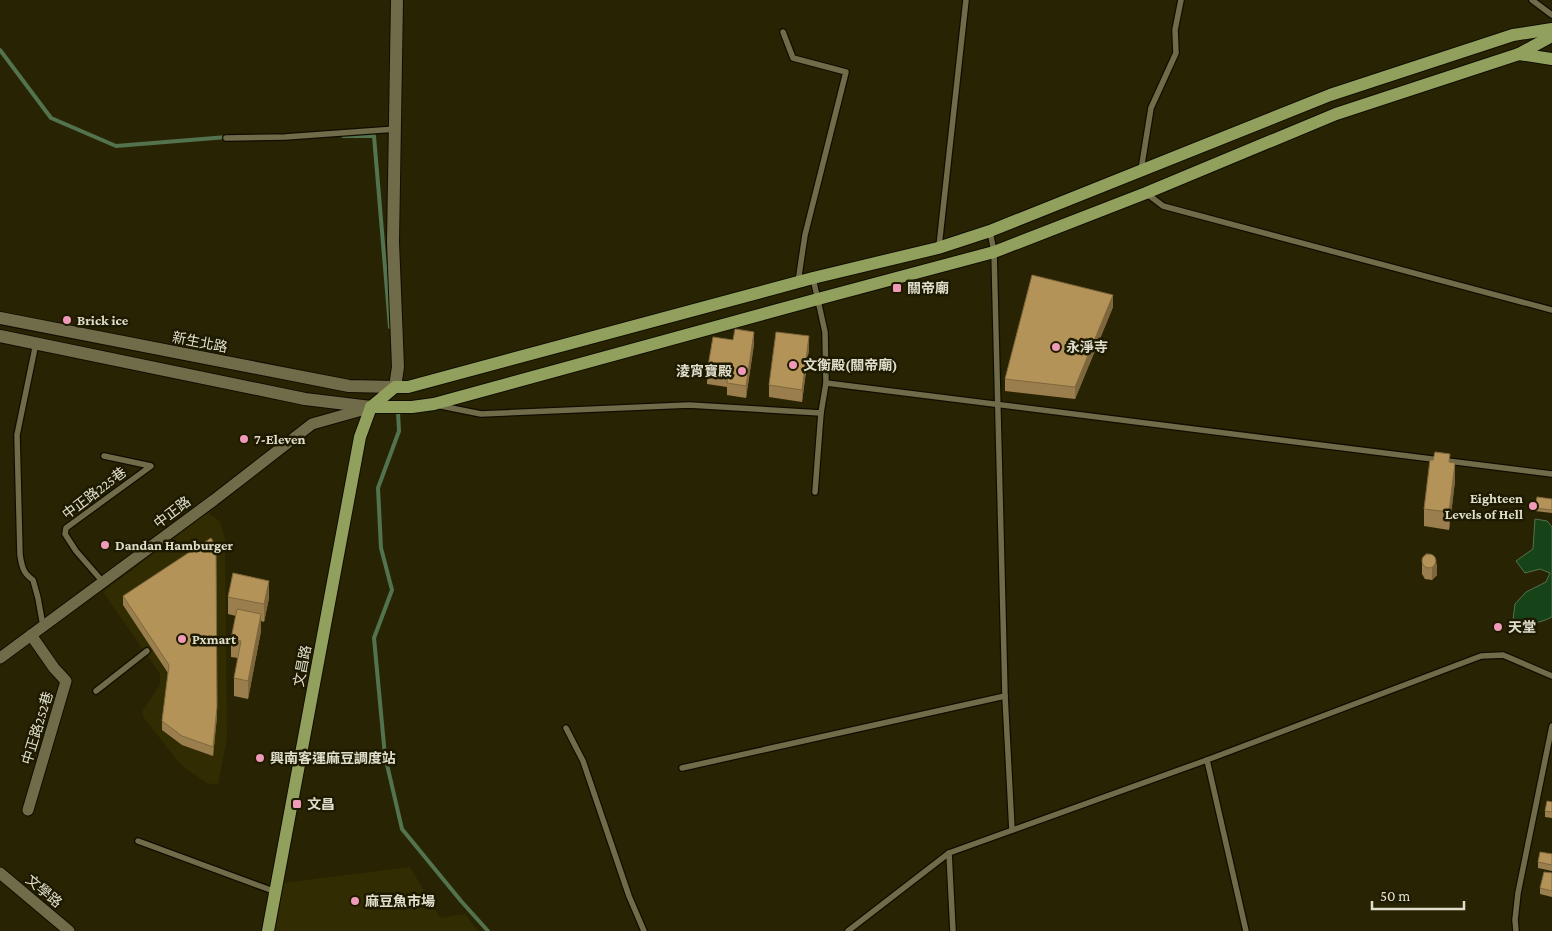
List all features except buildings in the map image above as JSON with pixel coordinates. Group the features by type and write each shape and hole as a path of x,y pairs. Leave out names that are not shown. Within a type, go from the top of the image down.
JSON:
{"main road":[{"path":"371,407 394,386 398,367 393,242 397,0"},
{"path":"394,386 408,387 813,278 938,248 990,231 1330,95 1513,35 1552,29"},
{"path":"0,336 305,399 371,407 412,407 434,404 994,252 1146,193 1336,114 1519,54 1552,36"},
{"path":"1519,54 1552,59"},
{"name":"新生北路","path":"0,318 349,386 394,386"},
{"name":"文昌路","path":"268,931 360,437 371,407"}],"street":[{"name":"中正路","path":"0,658 214,500 312,424 371,407"},
{"name":"中正路252巷","path":"28,810 66,680 54,668 31,635"},
{"name":"文學路","path":"0,873 69,931"}],"lane":[{"path":"938,248 966,0"},
{"path":"1141,170 1151,108 1176,53 1175,30 1181,0"},
{"path":"1532,0 1552,15"},
{"path":"783,32 793,58 846,72 805,235 798,282"},
{"path":"226,138 285,137 396,129"},
{"path":"1146,193 1162,206 1552,310"},
{"path":"990,231 994,252 1005,696 1012,830"},
{"path":"813,278 825,332 826,383 821,413 815,492"},
{"path":"36,343 17,435 19,528 22,570 33,580 43,626"},
{"path":"826,383 1552,474"},
{"path":"434,404 481,414 689,404 821,413"},
{"name":"中正路225巷","path":"103,582 76,551 65,534 66,528 151,466 104,456"},
{"path":"96,691 147,651"},
{"path":"848,931 949,853 1207,760 1480,656 1503,654 1552,676"},
{"path":"682,768 1005,696"},
{"path":"1516,931 1515,920 1518,893 1552,726"},
{"path":"566,728 583,761 629,896 644,931"},
{"path":"1207,760 1246,931"},
{"path":"138,841 276,892"},
{"path":"949,853 952,931"}],"shaded area":[{"path":"208,512 220,522 225,538 227,737 218,785 207,783 181,765 144,718 142,712 160,685 160,674 103,592"},
{"path":"1535,519 1547,521 1552,527 1552,617 1538,622 1524,623 1513,620 1515,604 1526,592 1546,582 1550,573 1540,569 1525,573 1516,561 1533,549"},
{"name":"麻豆魚市場","path":"410,867 440,918 465,914 478,931 275,931 282,883"}],"waterway":[{"path":"0,50 51,118 116,146 227,137"},
{"path":"343,136 374,136 390,327"},
{"path":"398,412 399,431 378,488 381,548 392,590 374,638 385,756 402,829 488,931"}],"place":[{"name":"關帝廟","path":"897,288"},
{"name":"Brick ice","path":"67,320"},
{"name":"永淨寺","path":"1056,347"},
{"name":"文衡殿(關帝廟)","path":"793,365"},
{"name":"淩宵寶殿","path":"742,371"},
{"name":"7-Eleven","path":"244,439"},
{"name":"Eighteen Levels of Hell","path":"1533,506"},
{"name":"Dandan Hamburger","path":"105,545"},
{"name":"天堂","path":"1498,627"},
{"name":"Pxmart","path":"182,639"},
{"name":"興南客運麻豆調度站","path":"260,758"},
{"name":"文昌","path":"297,804"},
{"name":"麻豆魚市場","path":"355,901"}]}
